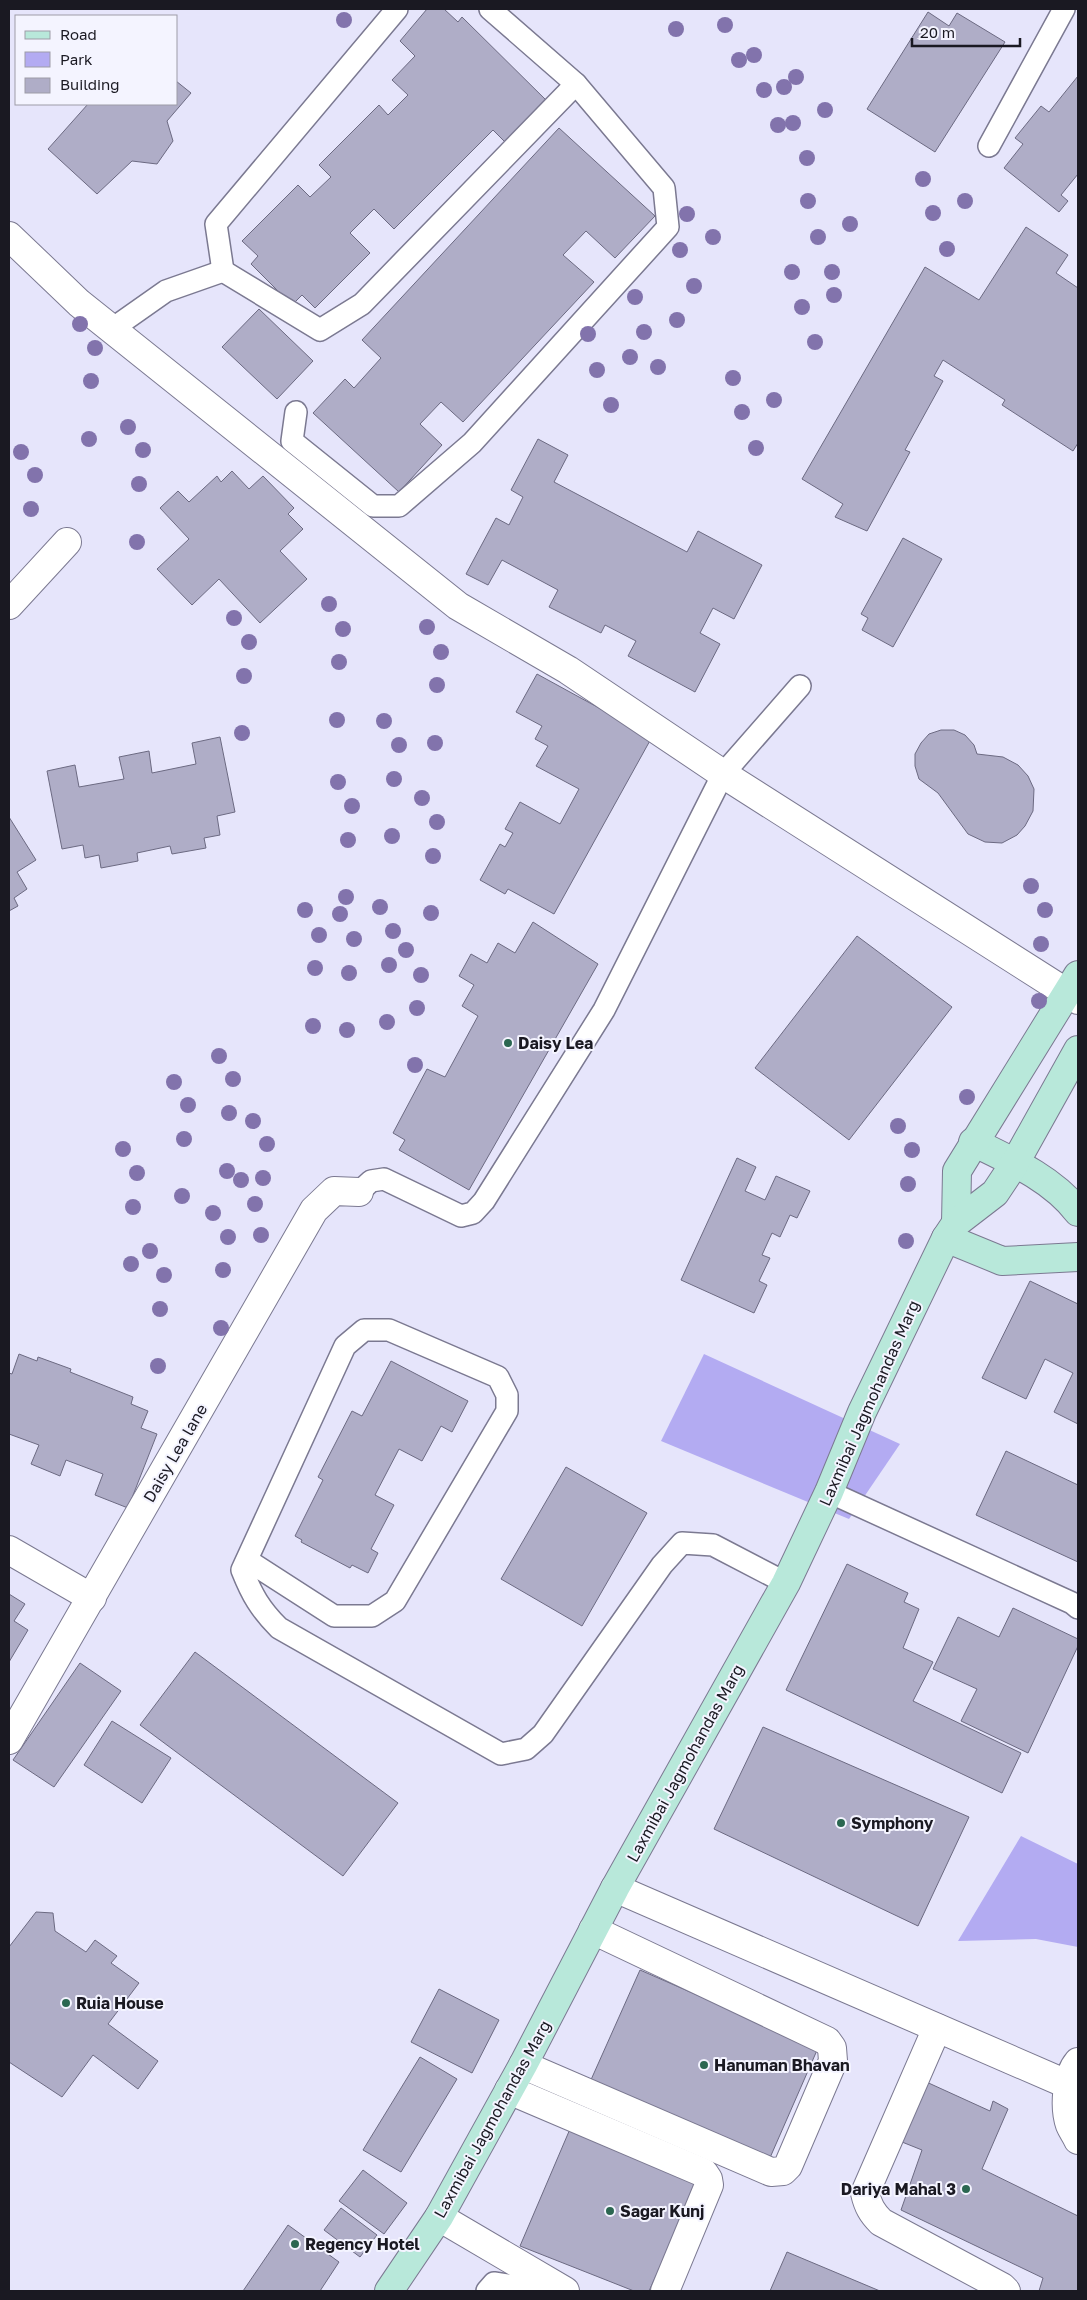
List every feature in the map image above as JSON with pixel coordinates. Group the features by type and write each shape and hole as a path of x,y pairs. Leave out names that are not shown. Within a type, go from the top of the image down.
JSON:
{"main road":[{"name":"Laxmibai Jagmohandas Marg","path":"389,2291 439,2216 523,2065 615,1888 786,1583 829,1492 862,1412 951,1230 957,1171 973,1142 1075,989"},
{"name":"Laxmibai Jagmohandas Marg","path":"951,1230 995,1193 1015,1163 1078,1050"},
{"path":"973,1142 1015,1163 1066,1196 1078,1212"},
{"path":"951,1230 1002,1261 1078,1257"}],"street":[{"path":"9,236 79,303 458,606 568,670 723,774 1075,989"},
{"path":"9,604 67,542"},
{"name":"Daisy Lea lane","path":"9,1740 314,1210 334,1191 359,1192"},
{"path":"9,1550 92,1598"},
{"path":"615,1888 937,2028 1074,2074 1067,2096 1070,2124 1078,2140"},
{"path":"523,2065 771,2172 783,2171 788,2166 832,2061 832,2048 827,2041 593,1930"},
{"path":"937,2028 865,2193 873,2214 881,2222 1002,2287 1006,2291"},
{"path":"509,2090 704,2173 709,2185 665,2291"},
{"path":"439,2216 565,2291"}],"lane":[{"path":"222,271 216,224 397,9"},
{"path":"296,412 292,441 373,506 399,506 472,443 668,227 664,188 576,84 490,9"},
{"path":"989,146 1064,9"},
{"path":"222,271 320,330 362,304 576,84"},
{"path":"112,329 166,291 222,271"},
{"path":"359,1192 370,1181 384,1179 461,1216 473,1213 484,1201 604,1010 723,774 800,686"},
{"path":"247,1560 334,1616 372,1616 395,1601 507,1411 507,1395 498,1377 388,1330 364,1330 345,1346 242,1570 250,1591 262,1611 279,1628 501,1754 526,1749 543,1734 662,1565 682,1543 713,1545 786,1583"},
{"path":"829,1492 1076,1600"},
{"path":"487,2291 494,2283 551,2291"}],"green space":[{"path":"704,1354 900,1444 849,1519 661,1441"},
{"path":"1021,1836 1078,1864 1078,1947 1036,1939 958,1941"}],"building":[{"path":"427,9 444,9 458,22 462,17 550,104 509,146 493,130 394,229 374,209 350,233 370,253 315,308 302,295 292,305 251,264 258,256 242,241 298,185 310,197 331,177 319,165 379,105 388,115 408,95 392,80 415,56 400,41"},
{"path":"928,12 949,26 957,13 1005,42 935,152 867,109"},
{"path":"1078,76 1078,174 1061,195 1068,201 1059,212 1004,168 1023,144 1015,138 1041,106 1049,112"},
{"path":"178,83 191,93 167,121 173,141 157,164 132,161 97,194 48,149 87,105 178,105"},
{"path":"559,128 655,216 615,258 586,231 563,255 594,282 463,422 441,402 420,424 442,445 399,492 313,413 345,379 354,388 381,358 362,340"},
{"path":"1026,227 1068,255 1056,273 1078,288 1078,443 1073,451 1002,405 1005,400 943,360 934,376 943,381 905,450 910,452 867,531 835,517 843,504 802,479 925,267 979,300"},
{"path":"259,309 313,361 277,399 222,347"},
{"path":"538,439 568,455 554,482 687,552 698,531 762,565 734,619 713,608 700,633 720,644 695,692 628,656 636,641 605,625 601,633 549,607 558,590 502,560 488,585 466,574 496,518 509,525 523,497 511,490"},
{"path":"232,471 249,489 263,476 294,508 288,514 303,529 280,551 307,579 260,623 219,579 192,605 157,569 189,539 160,508 178,491 189,502 217,476 221,482"},
{"path":"903,538 942,559 893,647 862,630 868,618 861,614"},
{"path":"537,674 652,737 554,914 508,889 505,894 480,880 500,844 505,847 513,833 505,829 520,802 560,824 579,789 536,766 548,746 535,739 542,726 516,712"},
{"path":"941,730 954,730 965,735 974,745 977,754 1003,757 1018,765 1028,776 1034,789 1033,811 1025,826 1017,835 1002,843 985,842 968,834 938,793 919,779 915,766 915,754 929,734"},
{"path":"220,737 235,812 217,816 220,835 204,838 206,848 172,854 170,846 137,853 138,861 101,868 99,855 85,858 83,845 62,849 47,771 75,765 79,787 124,779 119,757 149,751 152,773 196,764 192,743"},
{"path":"9,817 36,860 17,872 27,889 14,898 18,906 9,911"},
{"name":"Daisy Lea","path":"533,922 598,964 469,1190 399,1150 405,1140 393,1133 427,1069 445,1077 478,1016 462,1006 474,985 459,976 471,954 487,963 498,943 515,953"},
{"path":"857,936 952,1007 849,1140 755,1068"},
{"path":"737,1158 756,1167 745,1191 765,1200 776,1176 810,1191 797,1218 790,1215 780,1237 772,1233 762,1255 770,1258 759,1281 767,1285 754,1313 681,1280"},
{"path":"1030,1281 1078,1304 1078,1424 1054,1412 1073,1373 1045,1359 1026,1399 982,1378"},
{"path":"19,1354 37,1361 38,1357 71,1369 70,1372 133,1397 131,1404 148,1411 141,1428 157,1434 128,1508 95,1495 103,1474 66,1460 60,1476 31,1464 39,1445 9,1434 9,1373 12,1374"},
{"path":"391,1361 468,1401 452,1432 441,1426 422,1461 399,1449 375,1495 394,1505 371,1549 378,1553 368,1573 352,1565 350,1568 301,1542 302,1540 295,1536 323,1480 318,1477 352,1411 362,1416"},
{"path":"1006,1451 1078,1485 1078,1562 976,1515"},
{"path":"566,1467 647,1513 582,1626 501,1579"},
{"path":"847,1564 908,1593 904,1602 919,1609 903,1648 933,1662 913,1701 1021,1753 1002,1793 786,1690"},
{"path":"9,1594 25,1604 14,1621 28,1630 9,1662"},
{"path":"1013,1608 1078,1639 1078,1646 1028,1753 961,1721 977,1689 933,1669 958,1617 999,1637"},
{"path":"195,1652 398,1803 343,1876 140,1725"},
{"path":"80,1663 121,1691 54,1787 13,1760"},
{"path":"112,1721 171,1758 142,1803 84,1765"},
{"name":"Symphony","path":"763,1727 969,1817 918,1926 714,1829"},
{"name":"Ruia House","path":"36,1912 53,1913 55,1931 86,1952 95,1940 117,1956 111,1963 139,1983 108,2024 158,2061 138,2089 93,2055 62,2097 9,2062 9,1947"},
{"name":"Hanuman Bhavan","path":"640,1970 818,2048 769,2160 590,2082"},
{"path":"439,1989 499,2020 472,2073 411,2042"},
{"path":"420,2057 457,2079 401,2172 363,2150"},
{"name":"Dariya Mahal 3","path":"922,2080 990,2111 993,2101 1008,2109 982,2169 1078,2216 1078,2291 1039,2291 1043,2278 901,2210 922,2150 897,2140"},
{"name":"Sagar Kunj","path":"573,2122 702,2176 649,2291 634,2291 520,2246"},
{"path":"363,2170 407,2203 384,2234 339,2201"},
{"path":"341,2208 377,2235 360,2257 324,2230"},
{"name":"Regency Hotel","path":"288,2225 339,2262 320,2291 243,2291"},
{"path":"787,2252 880,2291 770,2291"}],"place":[{"name":"Daisy Lea","path":"508,1043"},
{"name":"Symphony","path":"841,1823"},
{"name":"Ruia House","path":"66,2003"},
{"name":"Hanuman Bhavan","path":"704,2065"},
{"name":"Dariya Mahal 3","path":"966,2189"},
{"name":"Sagar Kunj","path":"610,2211"},
{"name":"Regency Hotel","path":"295,2244"}]}
